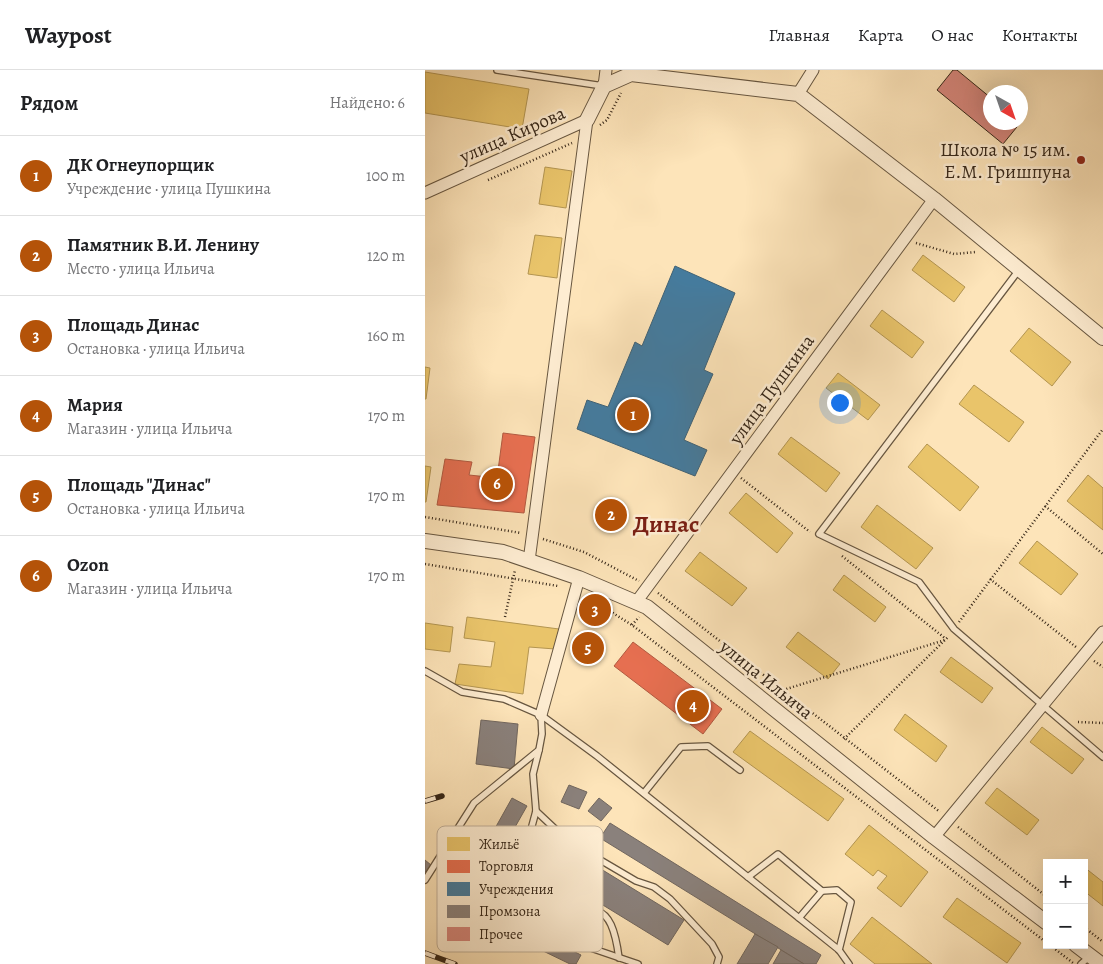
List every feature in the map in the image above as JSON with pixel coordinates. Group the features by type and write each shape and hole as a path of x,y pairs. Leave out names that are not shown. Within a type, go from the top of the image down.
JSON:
{"street":[{"path":"523,559 587,120 604,86 606,70"},
{"path":"798,94 813,70"},
{"path":"604,86 631,74 798,94 934,199 1103,338"},
{"name":"улица Кирова","path":"425,193 587,120"},
{"name":"улица Пушкина","path":"637,601 934,199"},
{"name":"улица Ильича","path":"425,541 496,551 523,559 577,584 637,601 934,838 1043,920"},
{"path":"541,714 577,584"},
{"path":"934,838 1041,705 1103,632"},
{"path":"1080,949 1091,961"}],"lane":[{"path":"497,70 604,86"},
{"path":"1020,268 819,534 919,582 954,629 1103,757"},
{"path":"425,671 462,692 503,699 541,714 839,950 849,964"},
{"path":"533,826 537,811 533,774 539,750 541,714"},
{"path":"643,793 681,747 708,746 740,770"},
{"path":"459,826 474,803 539,750"},
{"path":"537,811 552,826"},
{"path":"748,877 778,854 822,891 837,890 851,902 839,950"},
{"path":"425,880 437,861"},
{"path":"603,862 636,881 654,888 669,899 712,944 719,958 717,964"},
{"path":"799,918 822,891"},
{"path":"603,913 609,918 616,934 619,958"},
{"path":"602,952 638,964"}],"path":[{"path":"479,184 569,145 607,120 622,91"},
{"path":"915,243 954,254 982,251 975,246"},
{"path":"844,739 946,639 1103,429"},
{"path":"736,486 747,471"},
{"path":"1045,506 1103,554"},
{"path":"505,617 513,578 523,559 522,533"},
{"path":"425,564 513,578 577,584 1043,940"},
{"path":"990,579 1103,668"},
{"path":"657,593 663,585"},
{"path":"782,690 946,639"},
{"path":"1061,722 1103,723"},
{"path":"1088,930 1103,942"},
{"path":"1055,949 1074,964"}],"building: Жильё":[{"path":"425,72 529,89 522,129 425,113"},
{"path":"545,167 572,171 566,208 539,204"},
{"path":"535,235 562,238 557,278 528,274"},
{"path":"923,255 965,287 954,302 912,270"},
{"path":"882,310 924,342 912,358 870,326"},
{"path":"1029,328 1071,362 1052,386 1010,351"},
{"path":"425,367 430,368 426,399 425,399"},
{"path":"838,373 880,405 868,420 826,388"},
{"path":"974,385 1024,422 1009,442 959,404"},
{"path":"791,437 840,473 826,492 778,454"},
{"path":"927,444 979,487 960,511 908,467"},
{"path":"425,466 431,467 426,502 425,502"},
{"path":"1088,475 1103,488 1103,530 1067,501"},
{"path":"746,493 793,533 777,553 729,513"},
{"path":"877,505 933,548 916,569 861,527"},
{"path":"1037,541 1078,574 1061,595 1019,563"},
{"path":"700,552 747,588 732,606 685,571"},
{"path":"844,575 886,607 875,622 833,590"},
{"path":"467,617 559,629 555,649 529,647 523,694 455,684 459,664 491,667 495,642 464,638"},
{"path":"425,623 453,627 450,652 425,649"},
{"path":"798,632 840,664 828,679 786,647"},
{"path":"951,657 993,688 982,703 940,672"},
{"path":"905,714 947,746 936,762 894,730"},
{"path":"1042,727 1084,759 1072,774 1030,742"},
{"path":"750,731 844,799 828,821 733,752"},
{"path":"997,788 1039,820 1027,835 985,803"},
{"path":"869,825 928,872 901,907 877,888 887,876 878,870 873,876 845,854"},
{"path":"1088,870 1103,882 1103,906 1088,894"},
{"path":"957,898 1021,943 1007,963 943,917"},
{"path":"872,917 932,964 875,964 850,944"}],"building: Торговля":[{"path":"503,433 535,437 524,513 437,505 445,459 472,462 469,475 497,478"},
{"path":"633,642 722,709 703,734 614,666"}],"building: Учреждения":[{"path":"675,266 735,293 704,370 713,374 684,440 707,450 695,476 577,429 587,400 608,407 635,342 642,346"}],"building: Промзона":[{"path":"481,720 518,724 514,769 476,764"},
{"path":"569,785 587,792 579,809 561,802"},
{"path":"512,798 527,806 516,826 496,826"},
{"path":"599,798 612,808 601,821 588,811"},
{"path":"610,823 821,955 816,964 804,964 603,840 603,834"},
{"path":"425,860 431,865 425,872"},
{"path":"603,870 684,920 668,945 603,905"},
{"path":"755,934 778,947 768,964 737,964"},
{"path":"781,950 804,964 773,964"},
{"path":"545,952 575,952 581,955 576,964 570,964"}],"building: Прочее":[{"path":"953,70 957,70 983,91 983,128 937,90"},
{"path":"986,130 1014,130 1003,144"}],"railway":[{"path":"425,801 442,796"},
{"path":"425,953 455,964"}],"place":[{"name":"Школа № 15 им. Е.М. Гришпуна","path":"1081,160"},
{"name":"ДК Огнеупорщик","path":"633,415"},
{"name":"Ozon","path":"497,484"},
{"name":"Памятник В.И. Ленину","path":"611,515"},
{"name":"Площадь Динас","path":"595,610"},
{"name":"Площадь \"Динас\"","path":"588,648"},
{"name":"Мария","path":"693,706"}],"district":[{"name":"Динас","path":"666,524"}]}
